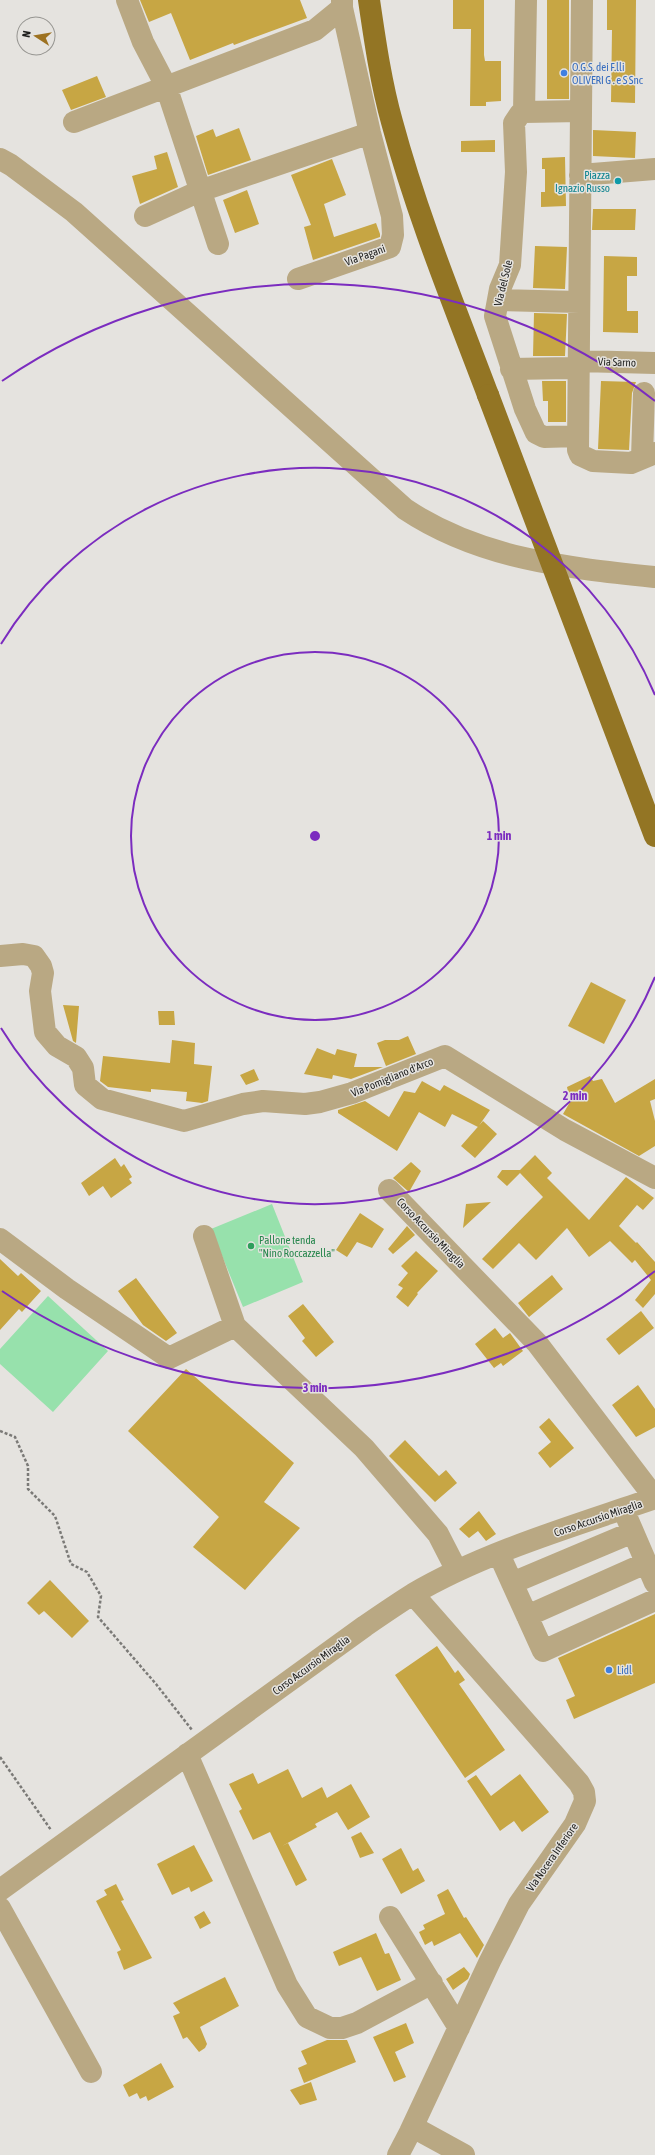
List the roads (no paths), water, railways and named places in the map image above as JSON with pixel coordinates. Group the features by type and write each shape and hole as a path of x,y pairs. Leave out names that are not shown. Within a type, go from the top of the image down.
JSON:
{"main road":[{"path":"369,0 375,43 392,121 414,196 655,836"}],"street":[{"path":"127,0 143,42 166,86 218,244"},
{"path":"526,0 524,112 581,111"},
{"path":"582,0 579,302 575,364 578,441 580,455 593,461 631,463 648,456 644,392"},
{"name":"Via Pagani","path":"74,122 315,30 342,4"},
{"name":"Via Pagani","path":"298,279 390,247 393,235 392,216 370,133 342,4"},
{"name":"Via del Sole","path":"524,112 520,114 514,123 516,172 510,264 500,289 495,316 511,369 536,433 544,436 578,441"},
{"path":"145,216 200,191 370,133"},
{"path":"0,159 12,165 74,212 405,509 422,520 456,538 492,551 593,571 655,577"},
{"path":"580,175 655,169"},
{"path":"498,300 579,302"},
{"name":"Via Sarno","path":"511,369 575,364 655,363"},
{"name":"Via Pomigliano d'Arco","path":"0,956 23,954 34,956 41,966 42,973 40,992 45,1032 57,1046 76,1057 84,1068 85,1085 102,1099 184,1121 243,1104 263,1101 305,1104 320,1102 352,1093 445,1056 565,1130 655,1178"},
{"name":"Corso Accursio Miraglia","path":"0,1890 365,1626 413,1594 457,1571 499,1554 655,1498 537,1343 389,1190"},
{"path":"204,1236 234,1326 364,1448 438,1534 457,1571"},
{"path":"0,1239 67,1289 169,1358 234,1326"},
{"path":"527,1616 651,1573 623,1509"},
{"path":"512,1583 633,1532"},
{"path":"499,1554 543,1651 655,1600"},
{"name":"Via Nocera Inferiore","path":"398,2155 413,2127 490,1961 519,1904 575,1824 585,1801 584,1792 579,1782 413,1594"},
{"path":"195,1749 287,1985 307,2017 330,2028 342,2028 357,2023 432,1984"},
{"path":"0,1908 90,2072"},
{"path":"390,1917 459,2028"},
{"path":"413,2127 464,2155"}],"place":[{"name":"O.G.S. dei F.lli OLIVERI G . e S Snc","path":"564,73"},
{"name":"Piazza Ignazio Russo","path":"618,181"},
{"name":"Pallone tenda \"Nino Roccazzella\"","path":"251,1246"},
{"name":"Lidl","path":"609,1670"}]}
